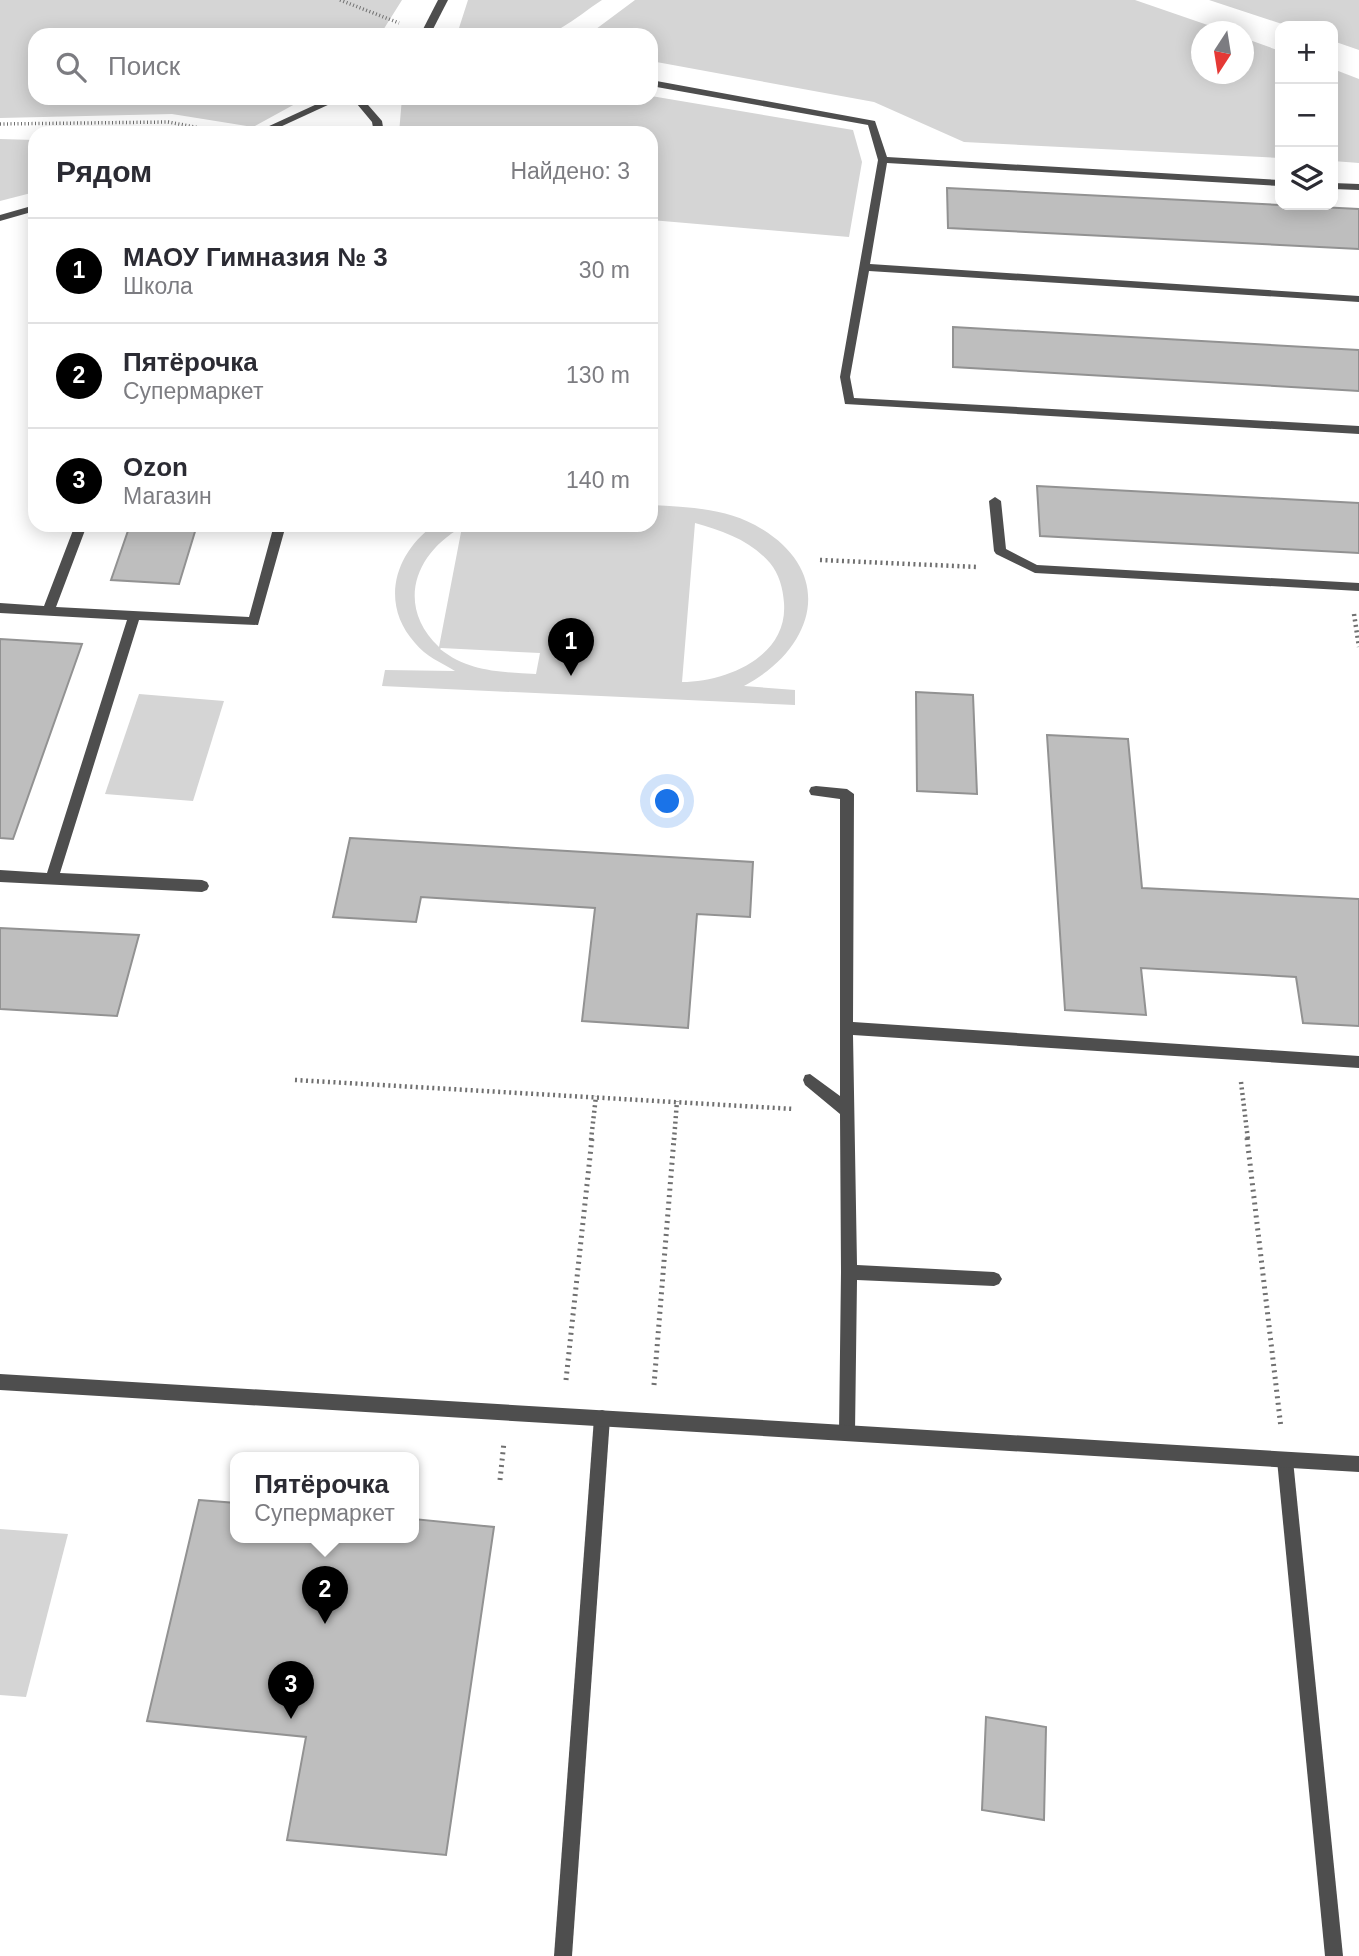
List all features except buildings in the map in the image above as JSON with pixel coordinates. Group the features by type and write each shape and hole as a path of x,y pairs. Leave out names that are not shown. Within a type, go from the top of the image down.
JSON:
{"street":[{"path":"429,28 443,0"},
{"path":"658,84 872,123 883,160 845,377 849,401 1359,430"},
{"path":"275,126 322,105"},
{"path":"363,105 377,121 378,126"},
{"path":"883,160 1275,183"},
{"path":"1338,186 1359,187"},
{"path":"0,218 28,210"},
{"path":"864,267 1359,299"},
{"path":"995,501 1000,551 1035,569 1359,587"},
{"path":"48,611 78,532"},
{"path":"0,608 254,622 278,532"},
{"path":"52,879 134,616"},
{"path":"816,792 847,794 847,1432"},
{"path":"0,876 202,886"},
{"path":"846,1028 1359,1062"},
{"path":"810,1080 848,1112"},
{"path":"849,1272 994,1279"},
{"path":"0,1382 1359,1464"},
{"path":"563,1956 602,1418"},
{"path":"1285,1460 1334,1956"}],"path":[{"path":"341,0 393,18 403,27"},
{"path":"0,124 168,122 189,126"},
{"path":"820,560 981,567"},
{"path":"1238,1054 1285,1460"},
{"path":"295,1080 596,1095 848,1112"},
{"path":"566,1380 596,1095"},
{"path":"654,1385 677,1101"}],"shaded area":[{"path":"0,0 402,0 384,28 28,28 28,105 293,105 255,126 172,114 0,118"},
{"path":"468,0 602,0 561,28 459,28"},
{"path":"635,0 1135,0 1196,21 1191,21 1191,84 1254,84 1254,42 1275,49 1275,158 964,142 874,102 658,62 658,28 597,28"},
{"path":"1209,0 1359,0 1359,50 1338,43 1338,21 1275,22"},
{"path":"1338,71 1359,79 1359,163 1338,161"},
{"path":"658,97 853,130 862,162 849,237 658,221 658,126 400,126 401,105 658,105"},
{"path":"0,139 28,140 28,194 0,201"},
{"path":"658,506 705,509 743,519 781,543 798,564 807,585 808,608 801,630 788,651 769,670 744,686 795,690 795,705 382,686 385,670 455,671 419,648 404,628 398,612 396,580 409,550 426,532 454,532 432,551 416,582 418,615 439,647 461,532 658,532","holes":["695,523 745,542 770,563 783,592 783,622 776,638 765,652 751,663 717,677 682,682","441,648 540,653 536,674 474,666 451,657"]},
{"path":"139,694 224,701 193,801 105,794"},
{"path":"0,1529 68,1534 26,1697 0,1695"}],"place":[{"name":"МАОУ Гимназия № 3","path":"571,676"},
{"name":"Пятёрочка","path":"325,1624"},
{"name":"Ozon","path":"291,1719"}]}
